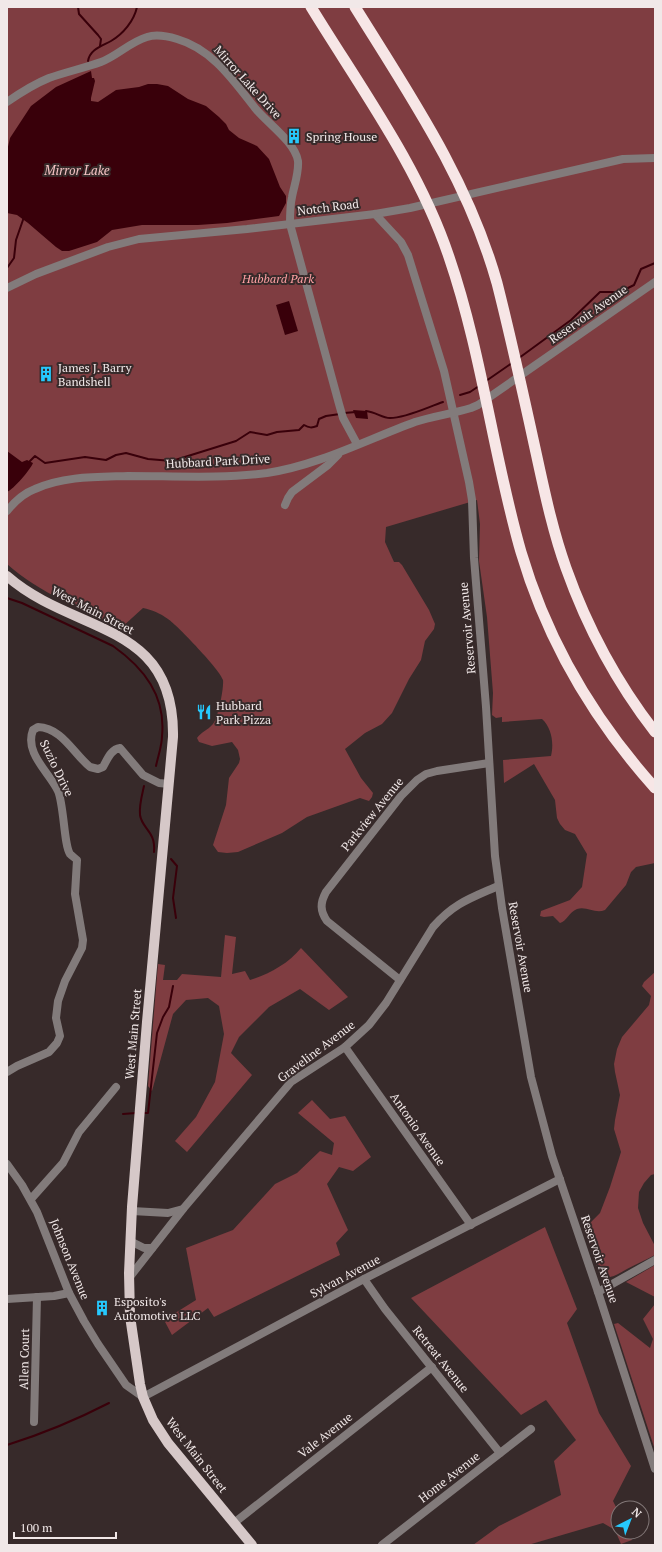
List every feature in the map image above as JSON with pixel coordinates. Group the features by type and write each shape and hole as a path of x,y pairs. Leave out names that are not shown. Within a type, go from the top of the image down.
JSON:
{"highway":[{"path":"311,7 418,183 438,225 462,295 521,552 535,594 552,633 597,714 624,751 655,788"},
{"path":"355,7 432,131 453,170 476,220 494,272 551,519 563,558 576,594 593,633 629,695 655,732"}],"main road":[{"name":"West Main Street","path":"7,576 40,599 128,641 150,660 164,682 170,696 173,737 132,1211 129,1278 130,1316 143,1397 153,1420 164,1437 252,1545"}],"street":[{"name":"Mirror Lake Drive","path":"7,102 42,81 110,58 147,37 170,37 195,45 214,60 228,74 264,119 296,153 298,167 292,198 290,224 343,418 357,444"},
{"name":"Notch Road","path":"7,288 36,274 108,247 127,242 152,237 247,230 375,214 410,208 623,159 655,158"},
{"name":"Reservoir Avenue","path":"375,214 401,242 408,255 435,342 453,413 472,500 474,558 498,886 531,1077 544,1132 598,1292 655,1469"},
{"name":"Reservoir Avenue","path":"453,413 478,404 655,282"},
{"name":"Hubbard Park Drive","path":"7,511 25,494 42,486 64,480 96,477 253,474 304,465 321,460 357,444 429,418 453,413"},
{"path":"285,505 292,492 328,465 341,452"},
{"name":"Suzio Drive","path":"7,1072 49,1052 57,1043 60,1036 56,1018 58,1001 63,985 82,948 83,940 75,894 77,860 70,853 66,840 62,801 58,791 34,753 31,742 33,730 38,727 44,727 57,733 90,767 98,769 103,767 116,748 120,748 143,775 159,783 169,784"},
{"name":"Parkview Avenue","path":"400,980 327,921 322,914 322,900 326,892 401,796 417,780 426,774 437,771 490,763"},
{"name":"Graveline Avenue","path":"129,1278 183,1209 291,1082 345,1047 378,1015 433,927 442,917 451,908 461,902 498,886"},
{"name":"Antonio Avenue","path":"345,1047 471,1225"},
{"path":"31,1199 63,1163 79,1132 116,1087"},
{"name":"Johnson Avenue","path":"7,1164 31,1199 69,1293 98,1344 126,1385 143,1397"},
{"name":"Sylvan Avenue","path":"143,1397 364,1279 560,1179"},
{"path":"132,1211 168,1213 183,1209"},
{"path":"130,1241 144,1248 152,1248"},
{"path":"598,1292 655,1260"},
{"name":"Retreat Avenue","path":"364,1279 385,1309 500,1453"},
{"path":"7,1299 54,1296 69,1293"},
{"name":"Allen Court","path":"34,1422 37,1297"},
{"name":"Vale Avenue","path":"234,1523 432,1367"},
{"name":"Home Avenue","path":"382,1545 530,1428"}],"green space":[{"name":"Hubbard Park","path":"7,7 655,7 655,863 636,867 631,872 626,885 605,910 598,911 584,908 577,909 560,923 553,916 540,916 541,911 570,900 582,887 587,854 575,834 565,830 560,824 557,818 555,800 534,764 504,783 503,760 551,756 552,741 550,731 542,719 502,722 502,717 496,718 492,715 493,693 487,617 479,561 480,524 477,500 386,527 385,542 394,562 399,562 402,565 429,610 435,624 434,629 425,641 421,660 409,679 392,713 382,724 365,733 345,749 361,778 373,793 372,797 369,801 360,798 307,817 282,833 238,852 218,852 213,845 226,805 229,778 239,763 240,759 238,750 232,742 212,746 199,742 197,738 213,724 219,710 223,680 215,668 180,630 159,613 143,608 121,628 47,592 33,584 7,564"},
{"path":"225,935 236,937 232,974 245,971 250,980 257,978 284,964 301,948 348,997 329,1010 300,989 269,1007 239,1037 231,1053 252,1075 187,1152 175,1141 196,1117 215,1082 224,1034 219,1006 208,998 186,1000 173,1014 152,1091 148,1086 158,964 165,965 163,980 177,980 182,974 221,977"},
{"path":"655,972 655,1174 651,1175 639,1192 638,1208 643,1223 655,1246 655,1255 610,1277 605,1276 596,1265 587,1226 600,1213 621,1152 614,1129 620,1095 614,1064 617,1049 622,1037 649,1005 651,996 642,986 644,982"},
{"path":"312,1100 330,1119 345,1116 371,1157 353,1171 339,1167 327,1184 348,1230 336,1243 340,1255 214,1317 208,1308 172,1335 164,1320 196,1300 186,1248 233,1230 275,1184 297,1173 320,1151 332,1155 334,1143 298,1113"},
{"path":"545,1227 577,1309 567,1323 599,1413 631,1466 614,1500 610,1500 610,1527 603,1523 528,1545 473,1545 499,1526 561,1495 554,1461 576,1440 546,1400 521,1415 411,1298"},
{"path":"655,1265 655,1297 626,1282"},
{"path":"655,1304 655,1450 614,1324 618,1323 650,1348 653,1339 643,1319"},
{"path":"619,1540 632,1540 621,1544"}],"water":[{"name":"Mirror Lake","path":"91,71 92,78 94,78 95,81 91,101 98,102 116,90 139,87 148,84 157,84 168,86 188,99 206,106 226,124 229,130 239,138 257,146 269,159 280,187 286,196 286,203 279,216 227,223 198,225 142,225 112,230 97,242 69,251 62,251 17,215 7,213 7,151 10,138 31,106 56,87"},
{"path":"289,301 298,331 285,335 276,305"},
{"path":"353,410 367,411 368,419 356,418"},
{"path":"7,451 22,462 27,460 33,463 22,479 7,492"}],"waterway":[{"path":"78,7 79,14 101,39 100,46"},
{"path":"88,61 89,57 94,51 124,31 131,22 137,7"},
{"path":"7,268 14,258 16,240 24,217"},
{"path":"519,358 571,320 600,292 620,292 634,285 641,269 655,263"},
{"path":"486,381 512,363"},
{"path":"460,395 470,392 479,386"},
{"path":"366,411 387,418 396,418 443,402"},
{"path":"344,413 356,412"},
{"path":"28,463 35,456 45,463 85,457 106,460 116,455 126,453 148,459 172,461 236,441 250,432 267,435 277,432 299,430 304,425 309,427 317,426 319,419 326,416 340,414"},
{"path":"7,598 22,603 113,646 143,674 151,684 156,696 162,722 161,744 156,766"},
{"path":"144,786 140,804 140,815 143,824 153,839 154,852"},
{"path":"171,859 177,866 173,898 176,918"},
{"path":"142,1113 148,1113 157,1033 163,1017 169,1007 173,986"},
{"path":"123,1114 136,1113"},
{"path":"7,1445 59,1426 109,1403"}],"place":[{"name":"Spring House","path":"294,136"},
{"name":"James J. Barry Bandshell","path":"46,374"},
{"name":"Hubbard Park Pizza","path":"204,712"},
{"name":"Esposito's Automotive LLC","path":"102,1308"}]}
